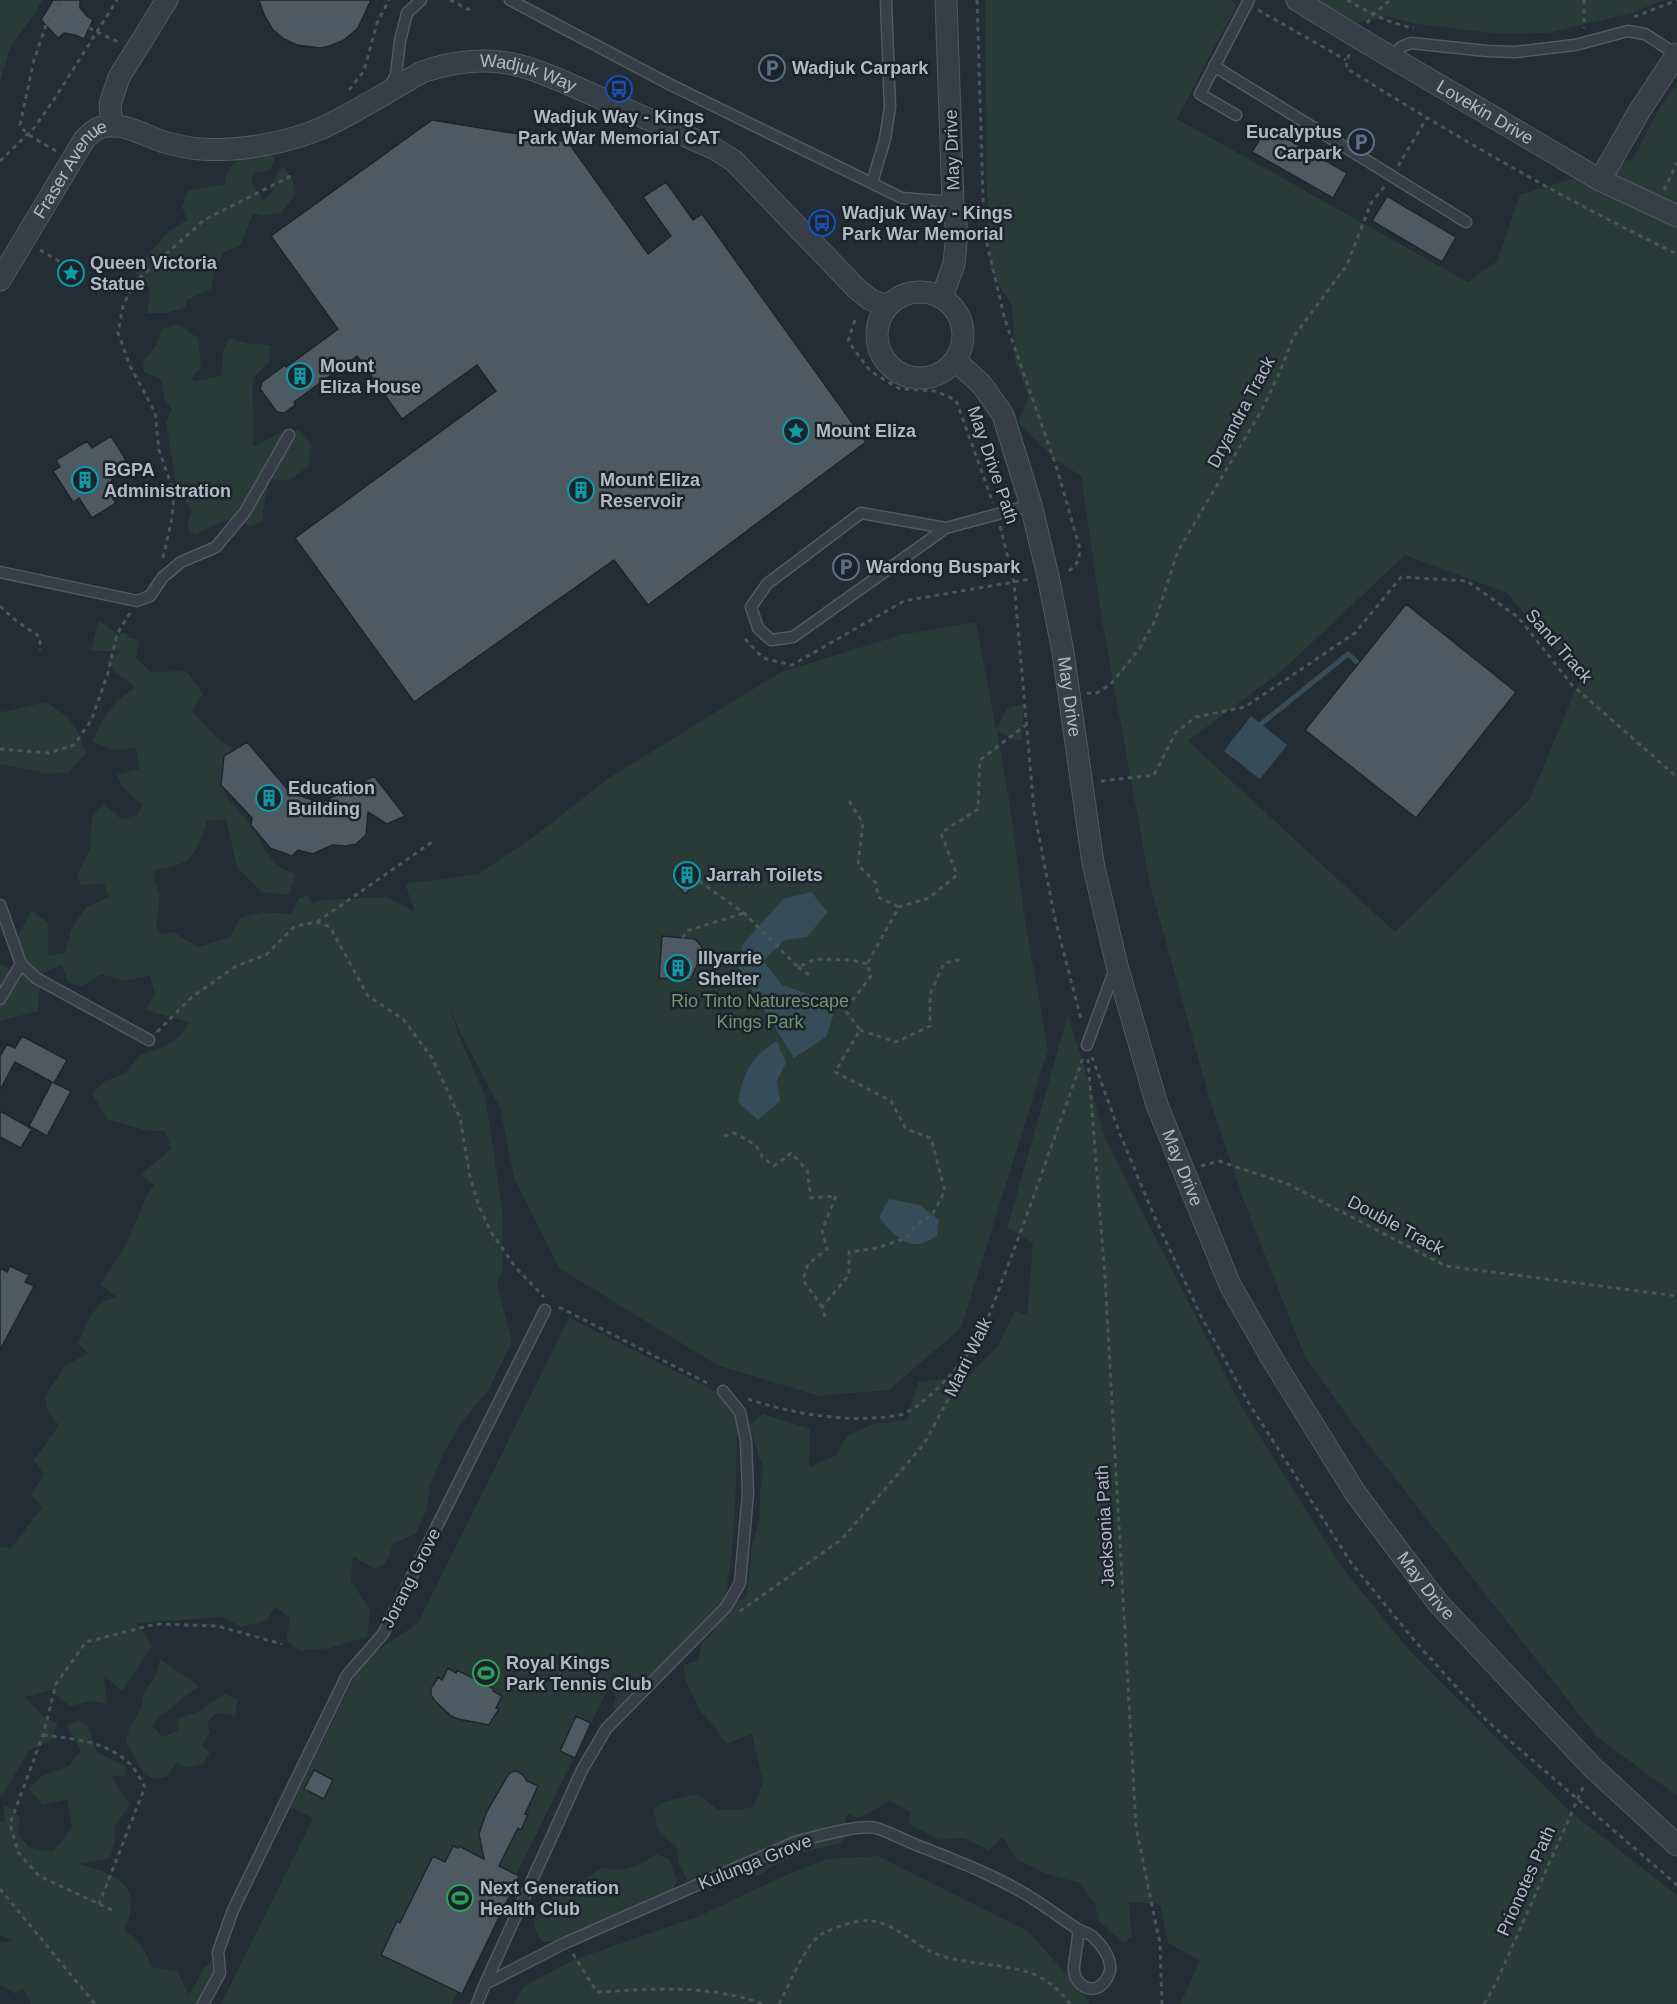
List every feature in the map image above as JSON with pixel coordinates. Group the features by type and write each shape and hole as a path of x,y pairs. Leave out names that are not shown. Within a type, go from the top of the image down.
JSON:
{"street":[{"name":"Fraser Avenue","path":"0,280 84,140 93,131 103,126 112,126 110,104 119,77 167,0"},
{"name":"May Drive","path":"942,297 954,264 957,233 953,202 946,0"},
{"name":"Lovekin Drive","path":"1297,0 1391,58 1600,180 1677,216"},
{"path":"1600,180 1640,110 1677,54"},
{"name":"Wadjuk Way","path":"112,126 127,128 165,142 200,149 267,145 320,129 422,72 440,66 461,62 516,64 554,78 706,145 734,161 857,289 871,300 888,306"},
{"path":"913,292 928,292 942,297 953,306 963,326 962,348 956,361 944,371 930,378 915,378 900,373 887,363 879,350 877,334 879,319 888,306 899,297 913,292"},
{"name":"May Drive","path":"956,361 982,385 1003,415 1031,505 1064,652 1093,863 1116,966 1158,1105 1230,1285 1274,1362 1356,1494 1438,1603 1593,1768 1677,1845"}],"lane":[{"path":"386,94 396,75 400,41 407,13 421,0"},
{"path":"510,0 671,86 902,198 953,202"},
{"path":"872,183 885,139 890,107 886,0"},
{"path":"1236,115 1200,94 1248,2"},
{"path":"1391,58 1397,50 1411,43 1515,52 1575,45 1628,31 1645,34 1677,54"},
{"path":"1214,66 1391,178 1466,222"},
{"path":"0,572 137,601 150,596 163,577 181,562 216,547 245,512 290,435"},
{"path":"946,528 861,513 767,584 751,608 758,628 771,640 793,638 946,528 1031,505"},
{"path":"0,904 21,963 36,978 149,1040"},
{"path":"0,999 21,963"},
{"path":"1087,1045 1116,966"},
{"name":"Jorang Grove","path":"203,2004 220,1973 218,1952 233,1910 347,1675 383,1634 547,1306"},
{"path":"477,2004 582,1770 606,1729 726,1607 740,1583 748,1493 746,1441 740,1412 723,1391"},
{"name":"Kulunga Grove","path":"485,1984 565,1943 795,1842 835,1831 874,1828 947,1857 1025,1894 1078,1930 1090,1934 1106,1953 1110,1962 1110,1972 1105,1983 1100,1987 1086,1988 1076,1978 1074,1971 1079,1942 1078,1930"}],"path":[{"path":"46,147 27,134 20,125 34,60 46,24 61,0"},
{"path":"0,161 27,134 53,101 117,0"},
{"path":"348,92 364,71 377,23 389,0"},
{"path":"450,0 470,10"},
{"path":"745,639 764,658 792,665 904,602 1066,573 1074,568 1079,560 1080,549 1057,469 1005,320 984,231 977,0"},
{"path":"1347,0 1373,15 1415,28"},
{"path":"1390,0 1373,15 1357,37 1346,60 1346,68 1427,118 1564,196 1677,254"},
{"path":"1584,0 1584,30"},
{"path":"1633,17 1677,0"},
{"path":"1248,2 1346,60"},
{"path":"1575,31 1594,27"},
{"path":"89,28 114,40"},
{"name":"Dryandra Track","path":"1069,692 1095,694 1111,684 1139,649 1155,621 1178,551 1260,411 1278,376 1294,336 1347,265 1371,203 1391,178 1427,118"},
{"path":"1662,195 1677,163"},
{"path":"157,586 172,518 174,493 159,450 155,412 130,366 118,333 123,306 135,282 204,220 291,176"},
{"path":"42,251 77,272"},
{"name":"May Drive Path","path":"855,320 848,342 870,371 900,389 935,391 956,400 997,513 1014,582"},
{"name":"Sand Track","path":"1082,783 1154,776 1176,732 1196,717 1245,707 1355,633 1401,577 1467,581 1518,617 1572,685 1677,777"},
{"path":"0,749 49,753 74,745 91,721 108,673 117,634 137,601"},
{"path":"0,606 15,620 36,632 40,637 40,650"},
{"path":"849,801 863,823 858,865 876,883 878,897 899,907 929,898 957,875 941,833 978,809 980,760 1026,725"},
{"path":"149,1040 192,997 236,966 266,955 295,926 317,922 435,840"},
{"path":"699,881 744,913 798,967 812,977"},
{"path":"899,907 867,964 870,976 845,1010 860,1030 896,1042 930,1026 930,994 944,963 964,959"},
{"path":"683,938 686,931 744,913"},
{"path":"317,922 330,927 368,996 403,1019 432,1058 460,1118 470,1177 479,1206 491,1232 547,1306"},
{"path":"798,967 816,959 851,960 867,964"},
{"path":"843,999 849,1004"},
{"path":"822,1307 849,1275 849,1252 877,1248 906,1238 915,1226 933,1212 945,1191 931,1138 906,1129 891,1101 835,1072 860,1030"},
{"name":"Marri Walk","path":"740,1612 841,1540 924,1444 980,1340 1087,1045"},
{"name":"Jacksonia Path","path":"1087,1045 1106,1290 1136,1827 1160,1944 1162,2004"},
{"path":"724,1136 734,1133 752,1143 761,1152 762,1157 774,1166 791,1154 807,1170 811,1198 836,1196 822,1230 827,1249 808,1264 803,1280 822,1307 825,1317"},
{"name":"Double Track","path":"1184,1170 1219,1161 1288,1184 1446,1266 1677,1296"},
{"path":"559,1307 723,1391 794,1412 863,1419 903,1414 934,1393 980,1340"},
{"path":"112,1910 39,1876 18,1852 10,1824 43,1736 56,1684 86,1642 156,1624 218,1626 282,1644"},
{"path":"43,1736 75,1739 105,1746 131,1765 145,1787 99,1904"},
{"name":"Prionotes Path","path":"1484,2004 1496,1983 1593,1768"},
{"path":"0,1889 95,2004"},
{"path":"779,2004 808,1950 820,1935 855,1923 872,1921 891,1928 936,1954 1033,1973 1062,1992 1070,2004"},
{"path":"565,1943 597,1992 679,1988 718,1992 763,2004"}],"green space":[{"path":"0,0 42,0 11,46 0,81"},
{"path":"985,0 1229,0 1237,4 1177,119 1468,282 1497,261 1520,195 1633,159 1660,107 1677,84 1677,1796 1596,1736 1359,1432 1305,1357 1245,1204 1209,1097 1150,885 1102,621 1081,476 1056,460 1018,423 1029,397 1015,361 1012,306 991,271 987,195","holes":["1405,555 1507,593 1580,679 1530,799 1395,932 1188,741 1284,669"]},
{"path":"1313,0 1664,0 1632,13 1548,33 1502,34 1416,24 1386,16 1354,24"},
{"path":"267,152 275,159 270,170 253,173 252,183 263,200 273,192 275,176 283,167 293,181 295,195 281,213 263,216 253,214 240,246 224,252 213,274 212,288 187,300 186,307 166,313 147,313 150,288 133,271 169,231 187,220 182,207 188,190 225,184 234,163 245,157"},
{"path":"178,324 198,338 201,367 191,379 196,381 221,376 223,353 229,337 245,343 270,345 269,362 253,378 253,447 284,431 300,430 311,444 308,467 290,480 270,479 263,521 250,526 235,518 206,528 197,535 190,532 187,523 192,510 177,489 166,422 172,409 165,400 161,379 144,372 143,361 156,346 162,329"},
{"name":"Rio Tinto Naturescape Kings Park","path":"98,622 117,634 125,633 130,638 139,640 136,658 151,672 186,671 203,694 192,711 217,738 234,749 222,772 225,792 250,824 274,862 296,873 289,895 261,892 237,867 226,819 207,821 200,842 191,856 178,865 155,870 154,877 160,895 156,928 161,934 173,932 198,947 230,937 240,918 261,912 291,914 298,899 308,895 313,904 322,900 387,897 415,912 405,884 478,874 532,838 609,778 779,673 900,635 976,622 996,729 1007,709 1024,703 1022,740 1015,740 997,731 1010,805 1025,920 1048,1050 961,1328 889,1390 819,1396 717,1365 559,1268 514,1178 500,1108 450,1008 458,1034 485,1095 502,1208 503,1268 497,1284 512,1342 489,1389 461,1423 442,1456 430,1486 427,1509 416,1534 394,1543 386,1563 374,1569 353,1556 351,1581 370,1610 367,1637 330,1648 301,1651 286,1641 290,1618 275,1607 267,1620 241,1627 224,1617 137,1623 152,1646 122,1691 104,1676 107,1704 92,1701 70,1706 51,1690 25,1697 44,1717 58,1724 50,1742 29,1750 3,1795 0,1796 0,1547 11,1548 42,1507 31,1494 44,1475 34,1460 59,1425 48,1413 45,1396 65,1366 88,1353 78,1344 89,1318 102,1301 117,1297 100,1285 125,1246 147,1195 154,1185 140,1175 171,1149 165,1131 148,1131 107,1119 92,1094 105,1081 124,1074 140,1055 164,1047 183,1033 189,1022 145,1010 155,995 150,976 124,981 101,974 81,987 68,982 62,965 43,973 38,1011 0,1021 0,964 15,972 22,961 12,946 32,910 48,923 48,956 65,953 71,930 86,907 109,897 104,884 81,885 77,875 90,849 92,817 104,804 121,819 137,815 143,805 124,789 117,775 139,769 136,748 112,750 93,742 109,711 135,687 116,673 107,661 120,651 91,651"},
{"path":"46,702 62,713 76,728 86,753 69,772 49,774 0,764 0,711"},
{"path":"1068,1014 1106,1140 1243,1409 1341,1566 1409,1650 1568,1810 1677,1895 1677,2004 1180,2004 1200,1961 1168,1943 1160,1904 1129,1902 1132,1937 1123,1943 1099,1921 1095,1904 1080,1883 1047,1874 1016,1859 1003,1837 989,1850 964,1838 939,1840 908,1823 911,1812 890,1801 859,1818 847,1814 843,1843 798,1855 758,1876 732,1870 712,1891 687,1880 679,1863 677,1848 659,1832 653,1809 666,1801 698,1794 718,1810 754,1807 763,1782 752,1734 726,1744 700,1711 686,1681 683,1665 698,1661 702,1643 712,1634 715,1623 732,1604 747,1596 752,1548 759,1520 763,1468 749,1425 763,1414 810,1429 809,1467 835,1456 847,1436 873,1424 907,1420 918,1382 969,1375 997,1347 1015,1311 1027,1315 1033,1243 1007,1228"},
{"name":"Royal Kings Park Tennis Club","path":"569,1318 711,1389 725,1398 734,1410 738,1420 735,1513 728,1582 723,1604 621,1708 613,1708 616,1696 609,1687 452,2004 221,2004 313,1818 291,1807 363,1660 418,1623"},
{"path":"160,1659 199,1686 158,1718 153,1726 162,1737 177,1731 179,1718 200,1711 224,1694 238,1699 235,1716 217,1713 207,1722 210,1732 202,1746 210,1753 203,1764 188,1768 176,1763 168,1776 157,1779 145,1775 126,1743 129,1728 141,1709 144,1691 155,1677"},
{"path":"78,1720 88,1726 97,1752 126,1766 124,1777 110,1775 130,1805 115,1826 115,1842 110,1858 79,1864 105,1872 124,1884 129,1892 131,1903 130,1915 124,1930 141,1946 151,1967 177,1971 189,1995 205,1966 214,1961 219,1981 197,2004 31,2004 23,1988 16,1994 0,1985 0,1943 12,1941 0,1935 0,1823 5,1821 3,1805 13,1809 20,1818 18,1834 29,1847 53,1852 72,1827 67,1799 43,1805 29,1789 42,1776 69,1766 81,1750 67,1726"},
{"path":"656,1854 669,1859 677,1881 666,1901 633,1905 624,1916 606,1925 573,1937 542,1942 536,1931 535,1920 537,1912 550,1899 602,1867 630,1868"},
{"path":"878,1856 1029,1932 1090,2004 514,2004 524,1986 573,1960 697,1917 777,1879 827,1859"}],"water":[{"path":"1251,716 1287,745 1260,779 1224,751"},
{"path":"811,892 828,912 807,937 785,940 763,961 782,985 812,995 834,1013 826,1037 794,1058 737,966 743,944 783,899"},
{"path":"777,1041 786,1063 777,1081 780,1101 758,1120 738,1102 740,1091 755,1059"},
{"path":"889,1199 920,1205 939,1220 937,1236 919,1244 901,1239 879,1217"}],"building":[{"path":"53,0 80,0 80,8 93,20 84,39 64,33 58,38 41,20"},
{"path":"259,0 371,0 358,28 344,40 320,48 297,45 284,39 273,30 264,15"},
{"name":"Mount Eliza Reservoir","path":"432,120 568,142 648,254 671,236 643,197 666,182 693,220 702,214 866,442 648,605 614,560 414,702 295,538 496,391 477,365 402,419 357,356 294,402 295,405 284,413 277,412 260,389 262,382 338,329 271,236"},
{"path":"1267,127 1347,173 1333,198 1252,152"},
{"path":"1387,196 1456,237 1442,262 1372,221"},
{"name":"BGPA Administration","path":"111,436 126,460 115,468 109,491 116,503 92,518 79,498 73,502 53,471 60,467 56,460 87,441 92,448"},
{"path":"1406,604 1516,692 1416,818 1305,730"},
{"name":"Education Building","path":"247,742 290,792 321,803 374,776 405,816 387,824 368,812 366,835 356,844 332,845 313,854 298,850 292,856 270,848 251,825 252,818 221,785 224,756"},
{"name":"Jarrah Toilets","path":"688,868 699,881 685,894 673,881"},
{"name":"Illyarrie Shelter","path":"662,936 695,939 702,947 701,957 690,980 659,978"},
{"path":"22,1036 67,1060 54,1083 71,1091 47,1136 29,1126 52,1082 15,1062 0,1090 0,1056 7,1044 15,1048"},
{"path":"0,1111 32,1129 21,1148 0,1137"},
{"path":"10,1266 29,1275 25,1282 34,1286 0,1350 0,1268 7,1272"},
{"path":"448,1668 456,1673 457,1670 494,1689 493,1691 502,1696 496,1708 499,1709 489,1725 451,1716 435,1701 431,1695 431,1689 438,1677 442,1680"},
{"path":"576,1716 591,1723 575,1758 560,1751"},
{"path":"314,1770 333,1780 324,1799 304,1789"},
{"name":"Next Generation Health Club","path":"517,1771 527,1781 538,1786 525,1814 528,1815 521,1830 518,1828 499,1866 519,1876 462,1994 381,1955 397,1921 400,1923 433,1856 445,1862 453,1846 458,1848 459,1846 484,1859 479,1834 486,1813 508,1775"}],"waterway":[{"path":"1261,724 1348,654 1358,663"}],"place":[{"name":"Wadjuk Carpark","path":"772,68"},
{"name":"Wadjuk Way - Kings Park War Memorial CAT","path":"619,89"},
{"name":"Eucalyptus Carpark","path":"1361,142"},
{"name":"Wadjuk Way - Kings Park War Memorial","path":"822,223"},
{"name":"Queen Victoria Statue","path":"71,273"},
{"name":"Mount Eliza House","path":"300,376"},
{"name":"Mount Eliza","path":"796,431"},
{"name":"BGPA Administration","path":"85,480"},
{"name":"Mount Eliza Reservoir","path":"581,490"},
{"name":"Wardong Buspark","path":"846,567"},
{"name":"Education Building","path":"269,798"},
{"name":"Jarrah Toilets","path":"687,875"},
{"name":"Illyarrie Shelter","path":"678,968"},
{"name":"Royal Kings Park Tennis Club","path":"486,1673"},
{"name":"Next Generation Health Club","path":"460,1898"}]}
